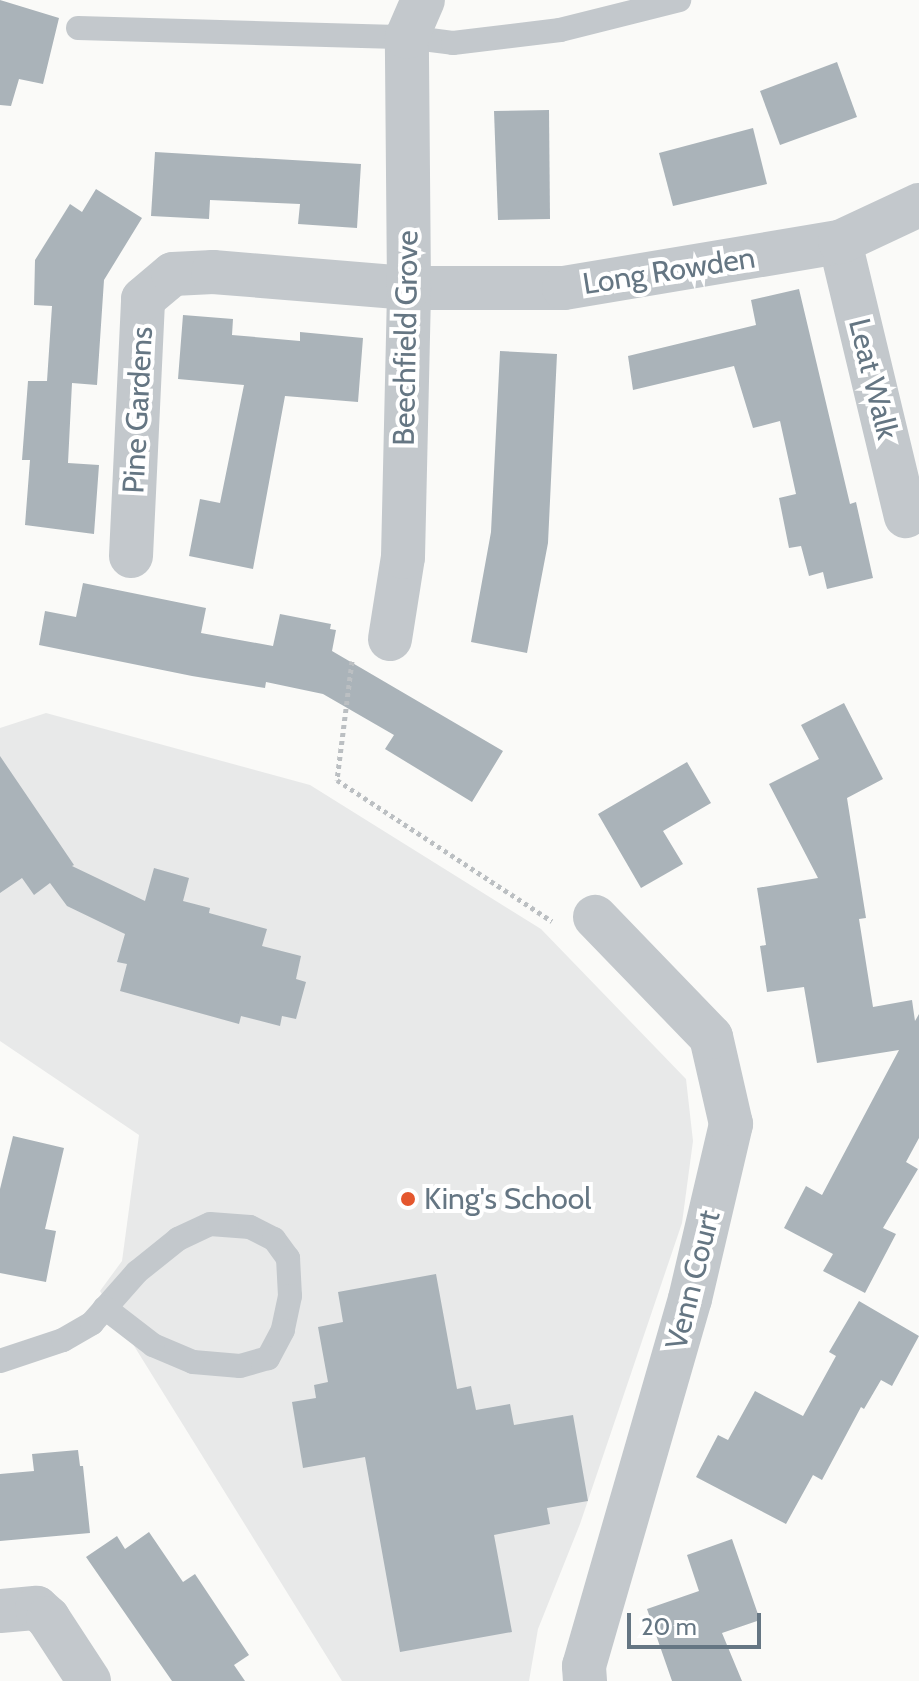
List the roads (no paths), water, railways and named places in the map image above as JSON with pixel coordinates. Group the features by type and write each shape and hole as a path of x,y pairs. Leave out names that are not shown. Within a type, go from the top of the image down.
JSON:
{"street":[{"name":"Beechfield Grove","path":"390,639 403,557 415,18"},
{"name":"Long Rowden","path":"409,288 564,288 840,242 919,205"},
{"name":"Leat Walk","path":"840,242 906,516"},
{"name":"Pine Gardens","path":"131,556 143,299 173,274 213,272 409,288"},
{"name":"Venn Court","path":"578,924 711,1037 731,1124 690,1299 584,1666 585,1681"},
{"path":"0,1611 37,1608 48,1618 89,1681"}],"lane":[{"path":"78,28 415,18 453,43 560,30 679,0"},
{"path":"0,1361 63,1340 92,1323 105,1308 137,1272 178,1239 210,1224 250,1227 274,1239 288,1258 290,1296 283,1330 268,1358 240,1366 193,1362 153,1345 105,1308"}],"place":[{"name":"King's School","path":"408,1199"}]}
